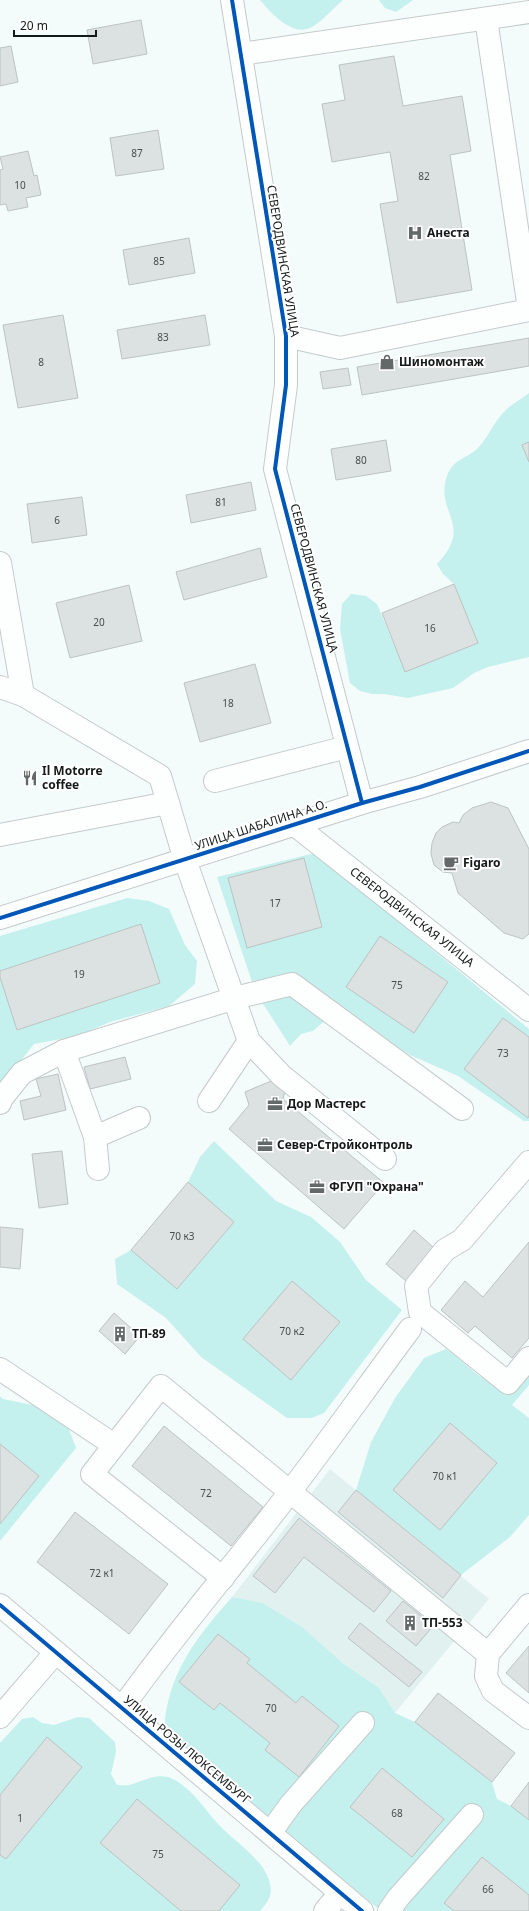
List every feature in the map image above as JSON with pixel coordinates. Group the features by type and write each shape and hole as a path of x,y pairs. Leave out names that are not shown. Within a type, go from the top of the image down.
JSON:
{"street":[{"name":"СЕВЕРОДВИНСКАЯ УЛИЦА","path":"232,0 286,336 286,385 275,469 362,803"},
{"path":"241,54 529,12"},
{"path":"286,336 340,348 529,310 486,19"},
{"path":"0,563 23,695"},
{"path":"0,687 23,695 160,776 186,860 249,1041 281,1075 385,1159"},
{"path":"215,781 347,747"},
{"name":"УЛИЦА ШАБАЛИНА А.О.","path":"0,918 362,803 420,787 529,751"},
{"path":"0,835 168,803"},
{"name":"СЕВЕРОДВИНСКАЯ УЛИЦА","path":"296,825 529,1010"},
{"path":"0,1103 2,1098 22,1072 64,1051 235,998 292,984 462,1109"},
{"path":"209,1101 249,1041"},
{"path":"64,1051 95,1137 98,1169"},
{"path":"95,1137 139,1118"},
{"path":"529,1162 462,1240 446,1250 416,1286 420,1312 508,1383 529,1358"},
{"path":"122,1708 202,1601 223,1578 289,1493 410,1329"},
{"path":"0,1369 114,1445"},
{"path":"223,1578 92,1474 161,1386 289,1493 488,1654"},
{"name":"УЛИЦА РОЗЫ ЛЮКСЕМБУРГ","path":"0,1605 362,1911"},
{"path":"529,1605 488,1654 486,1676 493,1691 529,1718"},
{"path":"0,1717 56,1652"},
{"path":"270,1833 291,1804 363,1723"},
{"path":"389,1911 398,1898 472,1815"},
{"path":"325,1911 340,1893"}],"shaded area":[{"path":"260,0 343,0 320,21 305,30 290,27 276,17"},
{"path":"379,0 413,0 396,12 385,8"},
{"path":"529,393 529,657 488,667 474,673 453,688 408,698 384,694 372,694 360,691 350,683 340,629 342,604 351,594 366,596 377,604 405,671 477,643 454,584 443,574 437,564 448,550 453,539 453,528 445,500 444,489 447,476 453,466 478,448 506,410"},
{"path":"315,853 529,1029 529,1121 524,1121 458,1076 410,1055 363,1025 330,1016 313,1031 301,1034 290,1046 255,991 217,877"},
{"path":"127,898 149,901 169,909 185,945 197,961 195,984 169,1006 110,1022 77,1036 34,1044 0,1087 0,936"},
{"path":"214,1141 276,1201 311,1217 340,1242 366,1280 402,1310 324,1413 312,1418 287,1418 201,1357 166,1318 117,1284 115,1259 131,1250 177,1289 234,1222 188,1182 200,1157"},
{"path":"446,1349 481,1377 495,1384 501,1384 508,1381 529,1369 529,1385 512,1405 529,1418 529,1515 510,1537 461,1575 356,1490 371,1442 395,1398 424,1358"},
{"path":"0,1396 3,1399 43,1407 68,1427 76,1448 0,1541"},
{"path":"330,1469 489,1599 395,1713 379,1688 341,1662 232,1597"},
{"path":"232,1597 262,1603 302,1627 341,1662 379,1688 395,1713 415,1722 492,1782 497,1799 511,1806 529,1820 529,1911 381,1911 164,1731 166,1711 177,1674 195,1642"},
{"path":"33,1717 42,1723 54,1725 78,1717 89,1718 115,1742 116,1752 111,1774 117,1785 129,1785 163,1776 169,1777 182,1784 199,1801 219,1825 263,1867 270,1884 271,1892 269,1899 263,1908 260,1911 0,1911 0,1743 22,1719"}],"building":[{"path":"141,20 147,54 93,64 87,30"},
{"path":"11,46 18,82 0,86 0,48"},
{"path":"394,56 403,106 462,96 471,151 450,155 472,290 397,303 380,204 398,201 390,152 332,162 322,104 345,100 339,65"},
{"path":"158,130 164,169 116,176 110,138"},
{"path":"28,151 34,176 37,175 41,195 26,198 28,207 8,211 6,204 0,205 0,170 3,169 0,157"},
{"path":"189,238 195,273 129,285 123,250"},
{"path":"63,315 78,398 18,408 3,325"},
{"path":"205,315 210,345 122,359 117,330"},
{"path":"529,338 529,366 362,395 357,367"},
{"path":"348,368 351,385 323,389 320,372"},
{"path":"386,440 391,471 336,480 331,449"},
{"path":"529,442 529,462 522,445"},
{"path":"251,482 256,510 191,523 186,495"},
{"path":"82,497 87,535 32,543 27,504"},
{"path":"260,548 267,577 184,600 176,572"},
{"path":"454,584 478,643 405,672 382,613"},
{"path":"129,585 142,641 70,658 56,603"},
{"path":"255,664 271,723 200,742 184,683"},
{"path":"491,802 508,808 529,849 529,934 523,939 504,933 458,893 452,873 443,872 434,865 431,854 432,843 436,833 442,827 453,822 459,823 463,815 472,808"},
{"path":"304,858 322,927 247,948 228,878"},
{"path":"141,924 160,983 17,1030 0,977 0,971"},
{"path":"380,936 448,982 414,1033 346,987"},
{"path":"503,1018 529,1037 528,1118 464,1069"},
{"path":"125,1057 131,1079 90,1089 84,1067"},
{"path":"58,1074 66,1110 24,1120 20,1101 41,1096 36,1079"},
{"path":"271,1081 285,1091 283,1099 384,1183 344,1229 229,1129 249,1105 245,1092"},
{"path":"62,1151 68,1204 39,1208 32,1154"},
{"path":"188,1182 234,1222 177,1289 131,1250"},
{"path":"0,1227 23,1229 20,1269 0,1267"},
{"path":"414,1230 434,1248 406,1281 386,1264"},
{"path":"529,1242 529,1338 512,1358 475,1326 468,1333 441,1310 465,1281 483,1297"},
{"path":"292,1281 340,1322 291,1380 243,1339"},
{"name":"ТП-89","path":"114,1313 140,1336 125,1354 99,1331"},
{"path":"450,1423 497,1463 440,1530 393,1490"},
{"path":"164,1426 263,1507 231,1546 132,1466"},
{"path":"0,1444 39,1476 0,1524"},
{"path":"356,1490 461,1575 443,1598 338,1512"},
{"path":"75,1512 168,1584 129,1634 37,1562"},
{"path":"299,1518 391,1591 374,1612 304,1557 275,1593 253,1576"},
{"name":"ТП-553","path":"403,1601 433,1626 416,1646 386,1621"},
{"path":"360,1623 422,1672 409,1687 348,1638"},
{"path":"218,1634 250,1659 247,1663 296,1703 302,1696 339,1726 299,1777 265,1750 270,1743 220,1703 214,1710 179,1682"},
{"path":"529,1646 529,1693 506,1673"},
{"path":"438,1693 515,1753 492,1782 415,1722"},
{"path":"47,1737 82,1767 6,1859 0,1855 0,1795"},
{"path":"382,1768 444,1819 412,1857 350,1807"},
{"path":"529,1782 529,1820 511,1806"},
{"path":"137,1799 240,1885 219,1911 181,1911 100,1843"},
{"path":"482,1857 529,1895 529,1911 454,1911 444,1903"}],"cycle path":[{"path":"232,0 286,336 286,385 275,469 362,803"},
{"path":"0,918 362,803 420,787 529,751"},
{"path":"0,1605 362,1911"}],"place":[{"name":"Анеста","path":"415,233"},
{"name":"Шиномонтаж","path":"387,362"},
{"name":"Il Motorre coffee","path":"30,778"},
{"name":"Figaro","path":"451,863"},
{"name":"Дор Мастерс","path":"275,1104"},
{"name":"Север-Стройконтроль","path":"265,1145"},
{"name":"ФГУП \"Охрана\"","path":"317,1187"},
{"name":"ТП-89","path":"120,1334"},
{"name":"ТП-553","path":"410,1623"}]}
